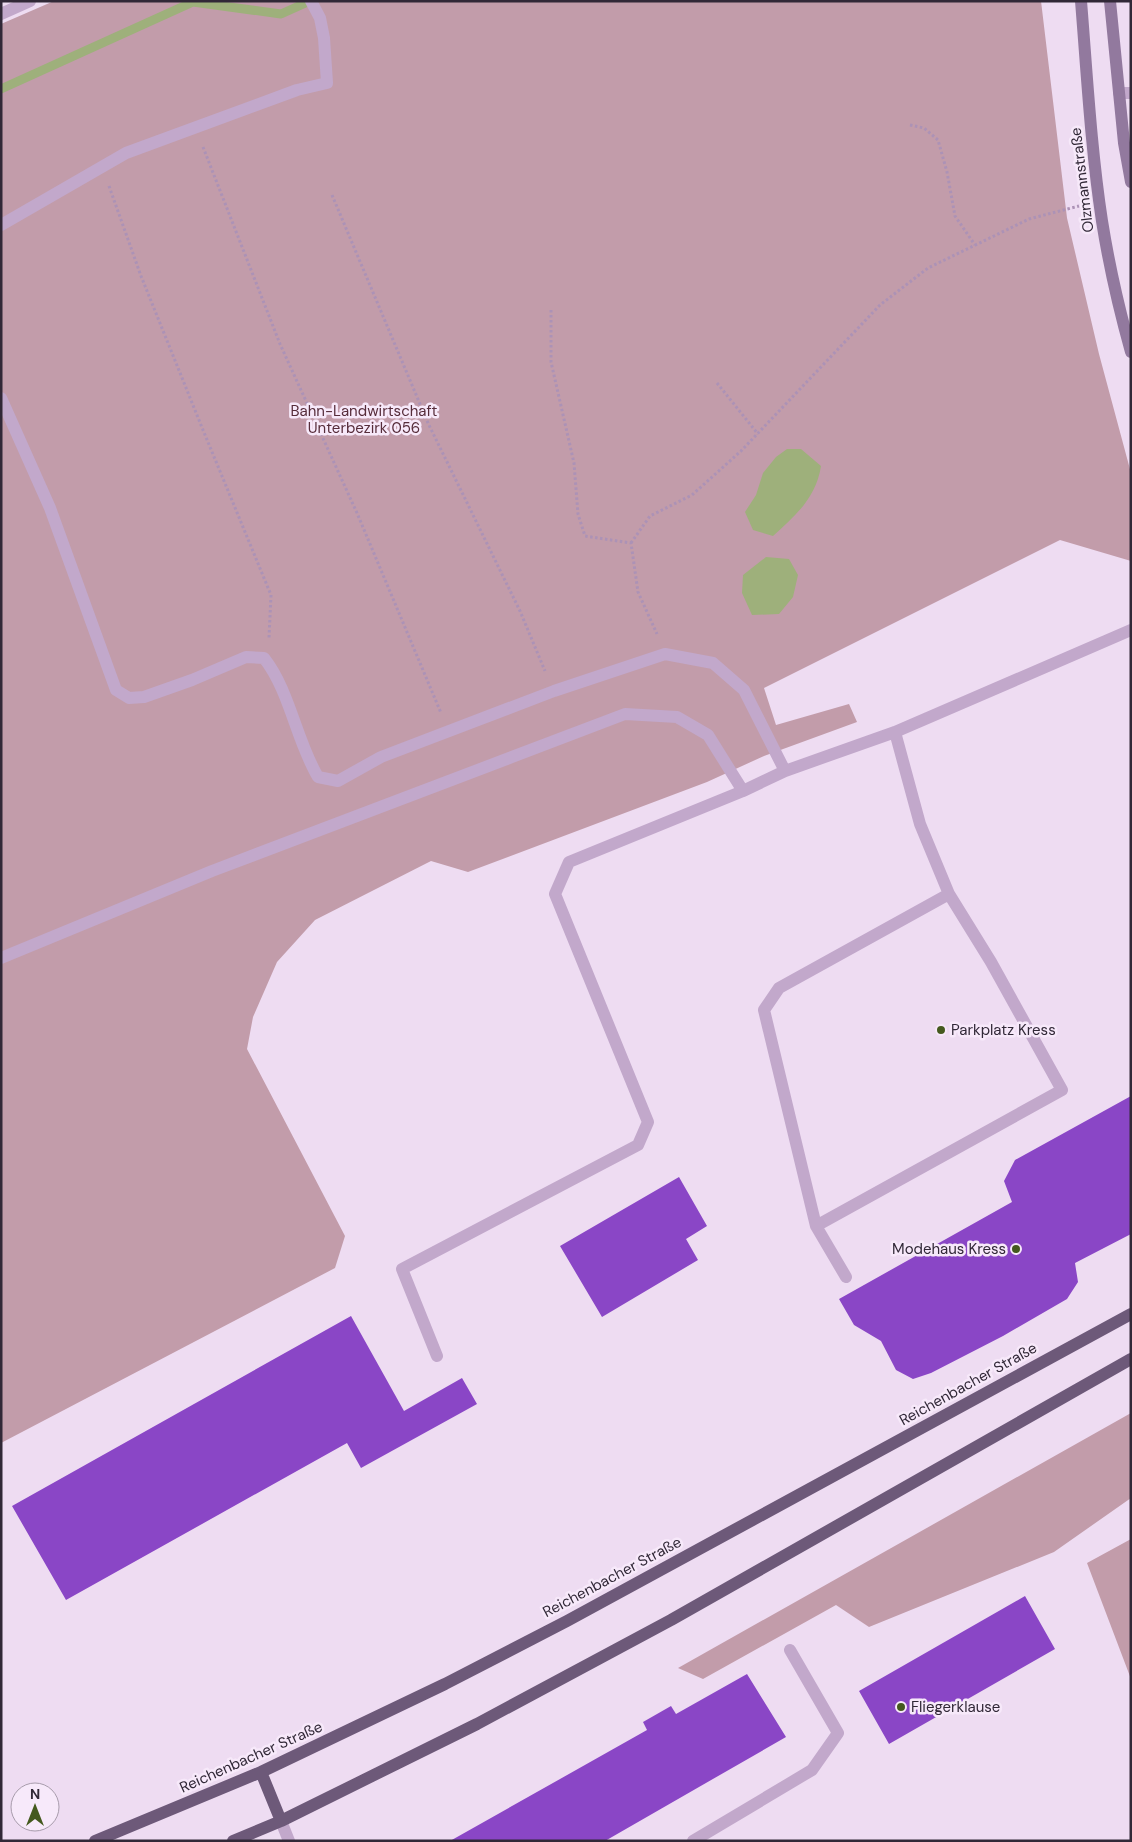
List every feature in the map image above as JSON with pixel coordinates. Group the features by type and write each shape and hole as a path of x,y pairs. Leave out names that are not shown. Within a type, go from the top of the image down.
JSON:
{"main road":[{"name":"Olzmannstraße","path":"1081,1 1093,144 1100,200 1118,302 1131,352"},
{"path":"1110,1 1125,93 1124,143 1131,182"},
{"name":"Reichenbacher Straße","path":"95,1841 261,1772 445,1684 567,1621 1131,1314"},
{"path":"233,1841 282,1821 476,1724 671,1620 1131,1359"},
{"path":"261,1772 282,1821"}],"lane":[{"path":"1,14 30,1"},
{"path":"1,225 126,153 297,90 327,83 324,38 320,18 311,1"},
{"path":"1,398 50,508 116,690 129,698 144,697 246,658 264,658 274,671 309,762 318,777 338,781 382,757 554,691 665,654 713,663 744,690 785,771"},
{"path":"437,1356 402,1269 638,1145 648,1122 555,894 569,862 743,791 785,771 895,732 1131,630"},
{"path":"1,958 212,872 625,714 677,717 708,734 743,791"},
{"path":"816,1226 1062,1090 991,962 949,894 920,824 895,732"},
{"path":"846,1277 816,1226 764,1010 779,988 949,894"},
{"path":"693,1841 812,1770 838,1733 790,1650"},
{"path":"282,1821 289,1841"}],"path":[{"path":"910,125 924,128 938,140 948,172 955,216 975,245"},
{"path":"195,127 280,344 356,513 449,732"},
{"path":"102,168 206,439 271,595 270,634 264,658"},
{"path":"332,195 428,423 520,611 554,691"},
{"path":"665,654 638,592 631,543 650,516 692,495 758,434 880,304 928,268 1030,219 1100,200"},
{"path":"551,310 551,362 574,463 578,514 585,536 631,543"},
{"path":"716,383 758,434"}],"green space":[{"name":"Bahn-Landwirtschaft Unterbezirk 056","path":"54,1 1041,1 1067,218 1099,354 1131,473 1131,561 1060,540 764,688 776,725 849,704 857,722 764,756 707,782 468,872 431,861 315,920 277,962 253,1017 247,1049 345,1236 335,1268 1,1443 1,24"},
{"path":"1131,1413 1131,1498 1054,1552 869,1627 836,1605 703,1679 678,1668"},
{"path":"1131,1539 1131,1679 1087,1563"}],"shaded area":[{"path":"787,449 801,449 821,466 810,497 797,513 773,536 753,530 745,512 756,495 763,473 776,457"},
{"path":"766,557 789,559 798,575 793,597 779,614 752,615 742,593 743,575"}],"building":[{"name":"Modehaus Kress","path":"1131,1096 1131,1234 1075,1263 1078,1282 1067,1299 1003,1336 931,1373 913,1379 896,1370 881,1341 854,1325 839,1299 1012,1202 1004,1181 1015,1160"},
{"path":"679,1177 707,1226 686,1239 698,1260 602,1317 560,1246"},
{"path":"351,1316 404,1411 462,1378 477,1404 361,1468 347,1443 66,1600 12,1506"},
{"path":"1025,1596 1055,1649 889,1744 859,1691"},
{"path":"747,1674 786,1737 605,1841 450,1841 647,1730 643,1722 671,1706 676,1714"}],"waterway":[{"path":"1,89 193,2 281,14 310,1"}],"place":[{"name":"Parkplatz Kress","path":"941,1030"},
{"name":"Modehaus Kress","path":"1016,1249"},
{"name":"Fliegerklause","path":"901,1707"}]}
